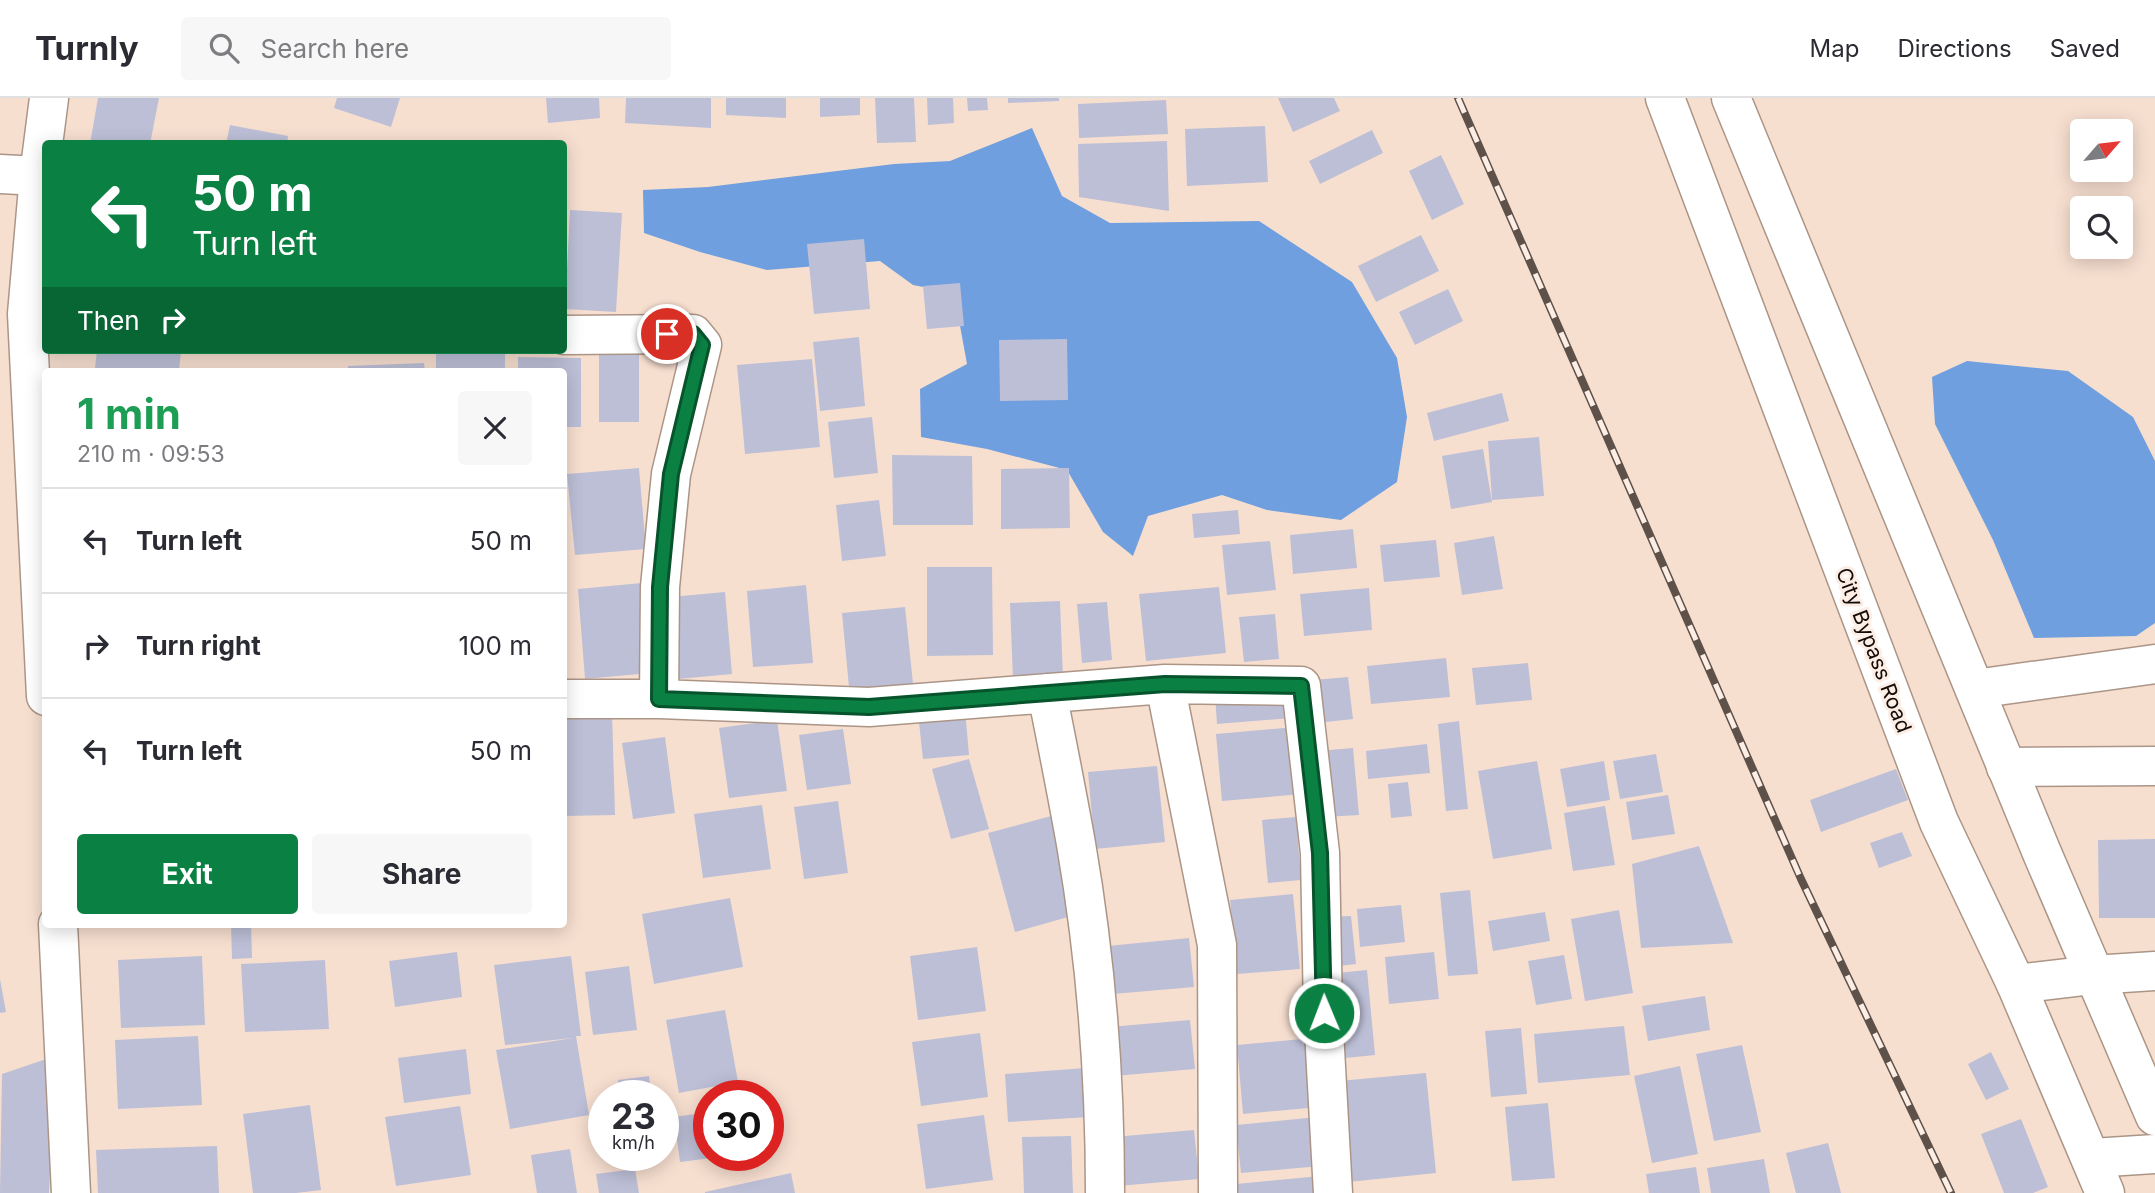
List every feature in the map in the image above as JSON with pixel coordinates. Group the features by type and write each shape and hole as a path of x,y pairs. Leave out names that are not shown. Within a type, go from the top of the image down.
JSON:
{"street":[{"path":"44,140 50,98"},
{"name":"City Bypass Road","path":"1665,98 1938,822 2015,984 2099,1176"},
{"path":"1731,98 2006,767 2155,1116"},
{"path":"42,155 39,176 36,314 42,543"},
{"path":"0,174 39,176"},
{"path":"567,335 693,334 702,345 671,474 660,587 659,699"},
{"path":"1975,689 2155,664"},
{"path":"567,699 659,699 869,707 1165,684 1301,686 1320,853 1324,1013 1333,1193"},
{"path":"1165,684 1217,945 1218,1193"},
{"path":"1047,693 1076,846 1097,1003 1105,1121 1105,1193"},
{"path":"2006,767 2155,766"},
{"path":"58,928 71,1193"},
{"path":"2015,984 2155,971"},
{"path":"2099,1176 2155,1154"}],"water":[{"path":"1032,128 1062,196 1110,223 1259,221 1352,282 1397,358 1407,417 1397,482 1341,520 1267,510 1222,495 1148,516 1133,556 1103,532 1067,470 987,449 921,437 920,389 967,364 954,293 913,285 880,261 767,270 644,233 643,190 708,187 894,164 950,161"},
{"path":"1967,361 2068,371 2133,417 2155,461 2155,623 2136,636 2034,638 1993,540 1935,424 1932,377"}],"building":[{"path":"98,98 159,98 151,140 91,140"},
{"path":"337,98 400,98 391,127 334,108"},
{"path":"546,98 599,98 600,118 548,123"},
{"path":"626,98 711,98 711,128 625,123"},
{"path":"726,98 786,98 786,118 726,115"},
{"path":"820,98 860,98 860,115 820,117"},
{"path":"875,98 914,98 916,142 877,143"},
{"path":"927,98 953,98 954,123 928,125"},
{"path":"967,98 987,98 988,110 968,111"},
{"path":"1008,98 1059,98 1059,101 1008,103"},
{"path":"1278,98 1334,98 1340,111 1293,132"},
{"path":"1166,100 1168,134 1079,138 1078,104"},
{"path":"230,125 288,136 288,140 227,140"},
{"path":"1265,126 1268,182 1187,186 1185,129"},
{"path":"1372,130 1383,153 1320,184 1309,161"},
{"path":"1167,141 1169,211 1079,197 1078,144"},
{"path":"1441,155 1464,204 1432,220 1409,171"},
{"path":"570,210 622,213 616,312 567,309"},
{"path":"1421,235 1439,271 1376,302 1358,266"},
{"path":"864,239 870,309 814,314 807,244"},
{"path":"960,283 964,326 927,329 923,286"},
{"path":"1448,289 1463,321 1415,345 1399,312"},
{"path":"859,337 865,406 820,411 813,342"},
{"path":"1067,339 1068,400 1000,401 999,340"},
{"path":"599,351 639,351 639,422 599,422"},
{"path":"97,354 181,354 179,368 95,368"},
{"path":"436,354 505,354 505,368 436,368"},
{"path":"518,357 581,358 581,427 567,427 567,368 518,368"},
{"path":"812,359 820,447 745,454 737,365"},
{"path":"424,363 425,368 348,368"},
{"path":"1502,393 1509,421 1434,441 1427,413"},
{"path":"872,417 878,473 834,478 828,422"},
{"path":"1539,437 1544,496 1492,500 1488,441"},
{"path":"1483,449 1492,502 1451,509 1442,456"},
{"path":"892,455 972,456 973,525 893,525"},
{"path":"639,468 646,549 575,555 567,474"},
{"path":"1069,468 1070,528 1001,529 1001,469"},
{"path":"879,500 886,556 842,561 836,505"},
{"path":"1238,510 1240,534 1194,538 1192,514"},
{"path":"1353,529 1357,568 1293,574 1290,535"},
{"path":"1494,536 1503,589 1462,595 1454,543"},
{"path":"1436,540 1440,577 1384,582 1380,545"},
{"path":"1270,541 1276,590 1227,595 1222,545"},
{"path":"927,567 992,567 993,655 927,656"},
{"path":"642,583 650,673 585,679 578,589"},
{"path":"806,585 813,663 753,667 747,591"},
{"path":"1219,587 1226,653 1146,661 1139,594"},
{"path":"1369,588 1372,630 1304,636 1300,594"},
{"path":"725,592 732,674 678,679 671,597"},
{"path":"1060,601 1063,679 1013,680 1010,603"},
{"path":"1107,602 1112,660 1082,663 1077,604"},
{"path":"905,607 914,693 850,698 842,613"},
{"path":"1275,614 1279,659 1244,662 1239,617"},
{"path":"1446,658 1450,697 1371,704 1367,666"},
{"path":"1528,663 1532,700 1476,705 1472,668"},
{"path":"1348,677 1353,719 1317,723 1313,680"},
{"path":"1288,688 1291,718 1217,724 1215,695"},
{"path":"965,709 969,755 923,759 918,713"},
{"path":"612,712 615,815 567,816 567,713"},
{"path":"777,720 787,791 729,798 719,728"},
{"path":"1459,721 1468,809 1446,811 1438,724"},
{"path":"1296,727 1302,794 1222,801 1216,734"},
{"path":"843,729 851,784 807,790 799,735"},
{"path":"665,737 675,813 633,819 622,743"},
{"path":"1427,744 1430,773 1368,779 1366,751"},
{"path":"1353,748 1359,815 1325,817 1318,751"},
{"path":"1656,754 1663,792 1620,799 1613,761"},
{"path":"969,759 989,829 951,839 932,769"},
{"path":"1537,761 1552,849 1493,859 1478,771"},
{"path":"1604,761 1610,800 1567,807 1560,769"},
{"path":"1157,766 1165,842 1095,849 1088,772"},
{"path":"1896,769 1908,800 1821,832 1810,800"},
{"path":"1408,782 1412,816 1391,818 1388,784"},
{"path":"1668,795 1675,834 1632,840 1626,802"},
{"path":"838,801 848,873 804,879 794,807"},
{"path":"762,805 771,869 703,878 694,814"},
{"path":"1605,806 1615,865 1573,871 1564,813"},
{"path":"1055,815 1082,913 1015,932 988,833"},
{"path":"1296,817 1301,880 1268,883 1262,820"},
{"path":"1902,832 1912,856 1879,868 1870,843"},
{"path":"2155,839 2155,918 2099,918 2098,840"},
{"path":"1699,846 1733,943 1641,948 1632,864"},
{"path":"1470,890 1478,974 1448,976 1440,893"},
{"path":"1293,894 1300,969 1237,974 1230,900"},
{"path":"730,898 743,967 654,984 642,914"},
{"path":"1401,905 1405,942 1360,947 1357,909"},
{"path":"1619,910 1633,993 1585,1001 1571,919"},
{"path":"1545,912 1550,941 1493,951 1488,921"},
{"path":"1351,916 1356,964 1331,967 1326,917"},
{"path":"231,928 251,928 252,958 232,959"},
{"path":"1189,938 1194,987 1113,994 1108,946"},
{"path":"977,947 986,1011 918,1020 910,956"},
{"path":"457,952 462,997 395,1007 389,961"},
{"path":"1434,952 1439,999 1389,1004 1385,957"},
{"path":"1564,955 1572,999 1536,1005 1528,961"},
{"path":"202,956 205,1025 121,1028 118,960"},
{"path":"571,956 581,1036 576,1036 588,1115 510,1129 496,1050 573,1038 505,1045 494,965"},
{"path":"325,960 329,1029 245,1032 241,964"},
{"path":"629,966 637,1030 593,1035 585,972"},
{"path":"1367,970 1375,1055 1336,1059 1327,974"},
{"path":"0,979 6,1012 0,1013"},
{"path":"1705,996 1710,1030 1648,1041 1642,1006"},
{"path":"725,1010 738,1080 693,1080 693,1090 679,1093 679,1080 677,1080 666,1020"},
{"path":"1190,1020 1195,1069 1114,1076 1109,1027"},
{"path":"1624,1026 1630,1075 1538,1083 1534,1034"},
{"path":"1521,1028 1527,1094 1491,1097 1485,1031"},
{"path":"980,1033 988,1097 921,1106 912,1042"},
{"path":"198,1036 202,1105 118,1109 115,1040"},
{"path":"1313,1038 1320,1107 1243,1114 1237,1045"},
{"path":"1742,1045 1761,1132 1714,1141 1696,1054"},
{"path":"466,1049 471,1094 404,1103 398,1058"},
{"path":"1991,1052 2009,1089 1986,1100 1968,1064"},
{"path":"55,1056 49,1193 0,1193 2,1074"},
{"path":"1680,1066 1698,1154 1652,1163 1634,1076"},
{"path":"1085,1068 1089,1117 1008,1122 1005,1074"},
{"path":"1426,1073 1436,1173 1348,1182 1339,1081"},
{"path":"649,1076 649,1080 618,1080"},
{"path":"1548,1103 1555,1178 1512,1181 1505,1107"},
{"path":"310,1105 321,1190 253,1193 243,1114"},
{"path":"460,1106 471,1175 396,1186 385,1117"},
{"path":"693,1114 693,1160 680,1162 679,1116"},
{"path":"984,1115 993,1180 926,1189 917,1124"},
{"path":"1317,1117 1321,1166 1241,1173 1236,1125"},
{"path":"2021,1119 2048,1187 2033,1193 2004,1193 1981,1134"},
{"path":"1194,1130 1199,1179 1118,1186 1113,1137"},
{"path":"1071,1136 1073,1193 1024,1193 1022,1137"},
{"path":"1828,1143 1841,1193 1796,1193 1786,1153"},
{"path":"217,1146 219,1193 98,1193 96,1150"},
{"path":"570,1149 577,1193 537,1193 531,1155"},
{"path":"1764,1159 1770,1193 1711,1193 1707,1168"},
{"path":"1696,1167 1700,1193 1649,1193 1646,1174"},
{"path":"635,1171 639,1193 599,1193 596,1174"},
{"path":"791,1173 795,1193 705,1193 705,1192"},
{"path":"1320,1176 1322,1193 1237,1193 1236,1184"}],"railway":[{"path":"1458,98 1801,879 1951,1193"}],"route":[{"path":"667,334 693,334 702,345 671,474 660,587 659,699 869,707 1165,684 1301,686 1320,853 1324,1013"}]}
